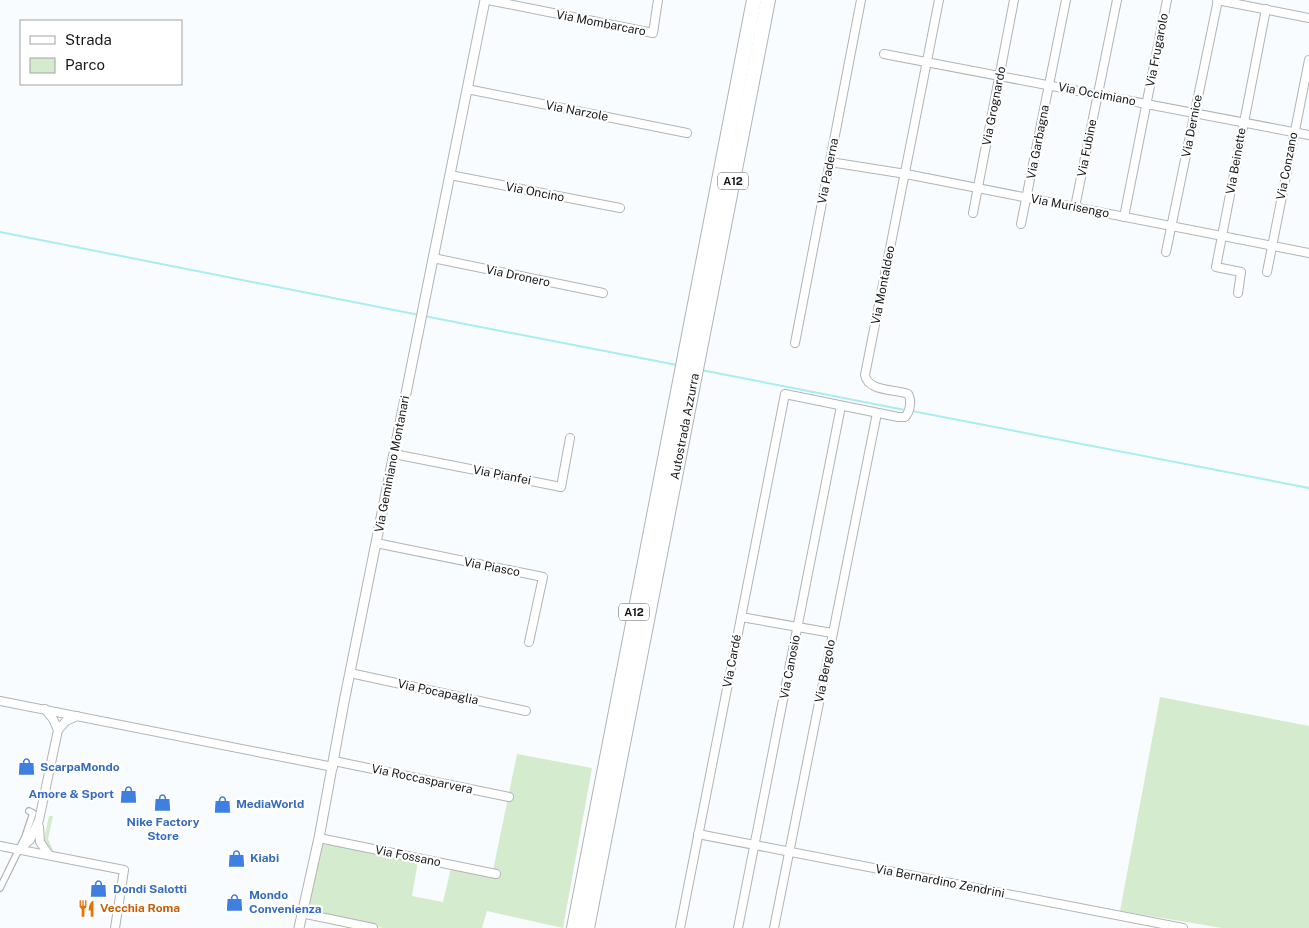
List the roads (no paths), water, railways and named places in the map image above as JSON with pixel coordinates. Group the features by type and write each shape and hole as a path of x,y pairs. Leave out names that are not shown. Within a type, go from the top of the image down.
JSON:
{"highway":[{"name":"Autostrada Azzurra","path":"594,853 688,375 754,0"},
{"name":"Autostrada Azzurra","path":"691,359 768,0"},
{"path":"570,928 594,853"},
{"path":"574,928 594,853"},
{"path":"583,928 594,853"},
{"path":"586,928 594,853"}],"street":[{"name":"Via Mombarcaro","path":"486,0 653,33 658,0"},
{"name":"Via Geminiano Montanari","path":"298,928 334,764 350,673 486,0"},
{"name":"Via Paderna","path":"795,343 861,0"},
{"name":"Via Montaldeo","path":"785,394 904,418 909,408 910,398 906,393 874,386 865,378 939,0"},
{"name":"Via Grognardo","path":"973,213 1014,0"},
{"name":"Via Garbagna","path":"1021,224 1066,0"},
{"name":"Via Fubine","path":"1075,207 1117,0"},
{"name":"Via Frugarolo","path":"1124,217 1167,0"},
{"path":"1217,0 1262,6 1309,18"},
{"name":"Via Dernice","path":"1166,252 1173,226 1217,0"},
{"name":"Via Beinette","path":"1238,293 1241,272 1216,267 1262,6"},
{"name":"Via Occimiano","path":"884,54 1309,135"},
{"name":"Via Conzano","path":"1267,272 1309,60"},
{"name":"Via Narzole","path":"467,89 687,133"},
{"name":"Via Murisengo","path":"830,162 906,174 1309,253"},
{"name":"Via Oncino","path":"450,175 620,208"},
{"name":"Via Dronero","path":"434,258 603,294"},
{"name":"Via Cardé","path":"680,928 785,394"},
{"name":"Via Canosio","path":"738,928 841,406"},
{"name":"Via Bergolo","path":"774,928 876,413"},
{"name":"Via Pianfei","path":"394,454 561,487 570,438"},
{"name":"Via Piasco","path":"376,543 543,577 529,642"},
{"path":"741,617 832,633"},
{"name":"Via Pocapaglia","path":"350,673 526,711"},
{"name":"Via Roccasparvera","path":"0,700 510,797"},
{"path":"45,710 53,719 58,730"},
{"path":"18,850 30,840 39,820 58,730 66,721 77,716"},
{"path":"0,888 25,837 33,813 29,811"},
{"path":"39,820 40,842 49,855"},
{"name":"Via Bernardino Zendrini","path":"698,834 1183,928"},
{"name":"Via Fossano","path":"319,838 496,874"},
{"path":"30,840 34,852"},
{"path":"34,852 40,842"},
{"path":"0,846 124,870 115,928"},
{"path":"302,913 373,928"}],"waterway":[{"path":"0,232 419,315"},
{"path":"424,316 677,365"},
{"path":"701,370 905,410"},
{"path":"912,411 1309,488"}],"place":[{"name":"ScarpaMondo","path":"26,767"},
{"name":"Amore & Sport","path":"128,794"},
{"name":"Nike Factory Store","path":"163,803"},
{"name":"MediaWorld","path":"222,804"},
{"name":"Kiabi","path":"236,858"},
{"name":"Dondi Salotti","path":"99,889"},
{"name":"Mondo Convenienza","path":"235,902"},
{"name":"Vecchia Roma","path":"86,908"}]}
